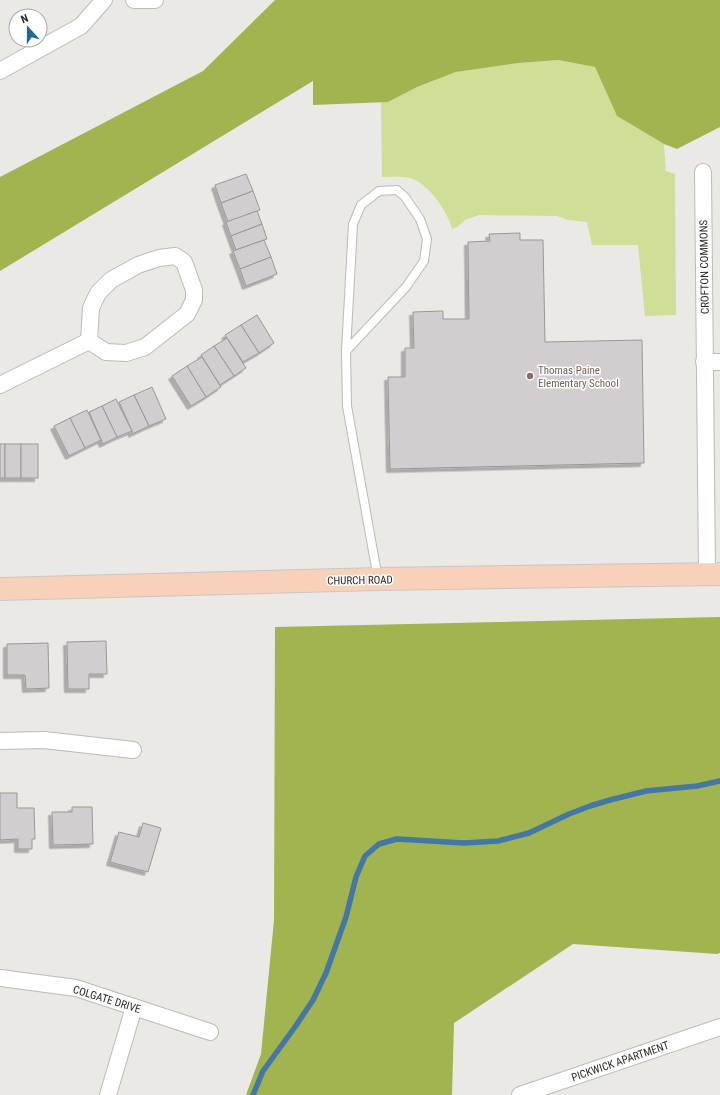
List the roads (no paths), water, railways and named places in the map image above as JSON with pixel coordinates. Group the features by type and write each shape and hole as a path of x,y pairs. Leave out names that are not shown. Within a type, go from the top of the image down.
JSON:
{"main road":[{"name":"CHURCH ROAD","path":"0,589 713,574"}],"street":[{"path":"0,71 81,26 104,0"},
{"path":"134,0 155,0"},
{"name":"CROFTON COMMONS","path":"703,172 712,362 713,574"},
{"path":"175,256 184,262 194,290 194,300 187,314 145,347 126,353 106,352 89,340 91,308 98,293 111,280 138,265 158,258 175,256"},
{"path":"0,385 89,340"},
{"path":"0,741 44,740 133,750"},
{"name":"COLGATE DRIVE","path":"0,978 76,988 210,1032"},
{"path":"108,1095 134,1007"},
{"name":"PICKWICK APARTMENT","path":"520,1095 720,1027"}],"lane":[{"path":"346,351 406,287 424,260 427,239 420,219 405,197 397,190 379,191 361,205 353,224 346,351 347,406 378,580"}],"waterway":[{"path":"253,1095 263,1071 313,1000 326,973 346,917 356,877 365,856 379,844 397,839 464,843 498,841 529,833 569,814 610,800 646,791 697,786 720,781"}],"place":[{"name":"Thomas Paine Elementary School","path":"530,376"}]}
